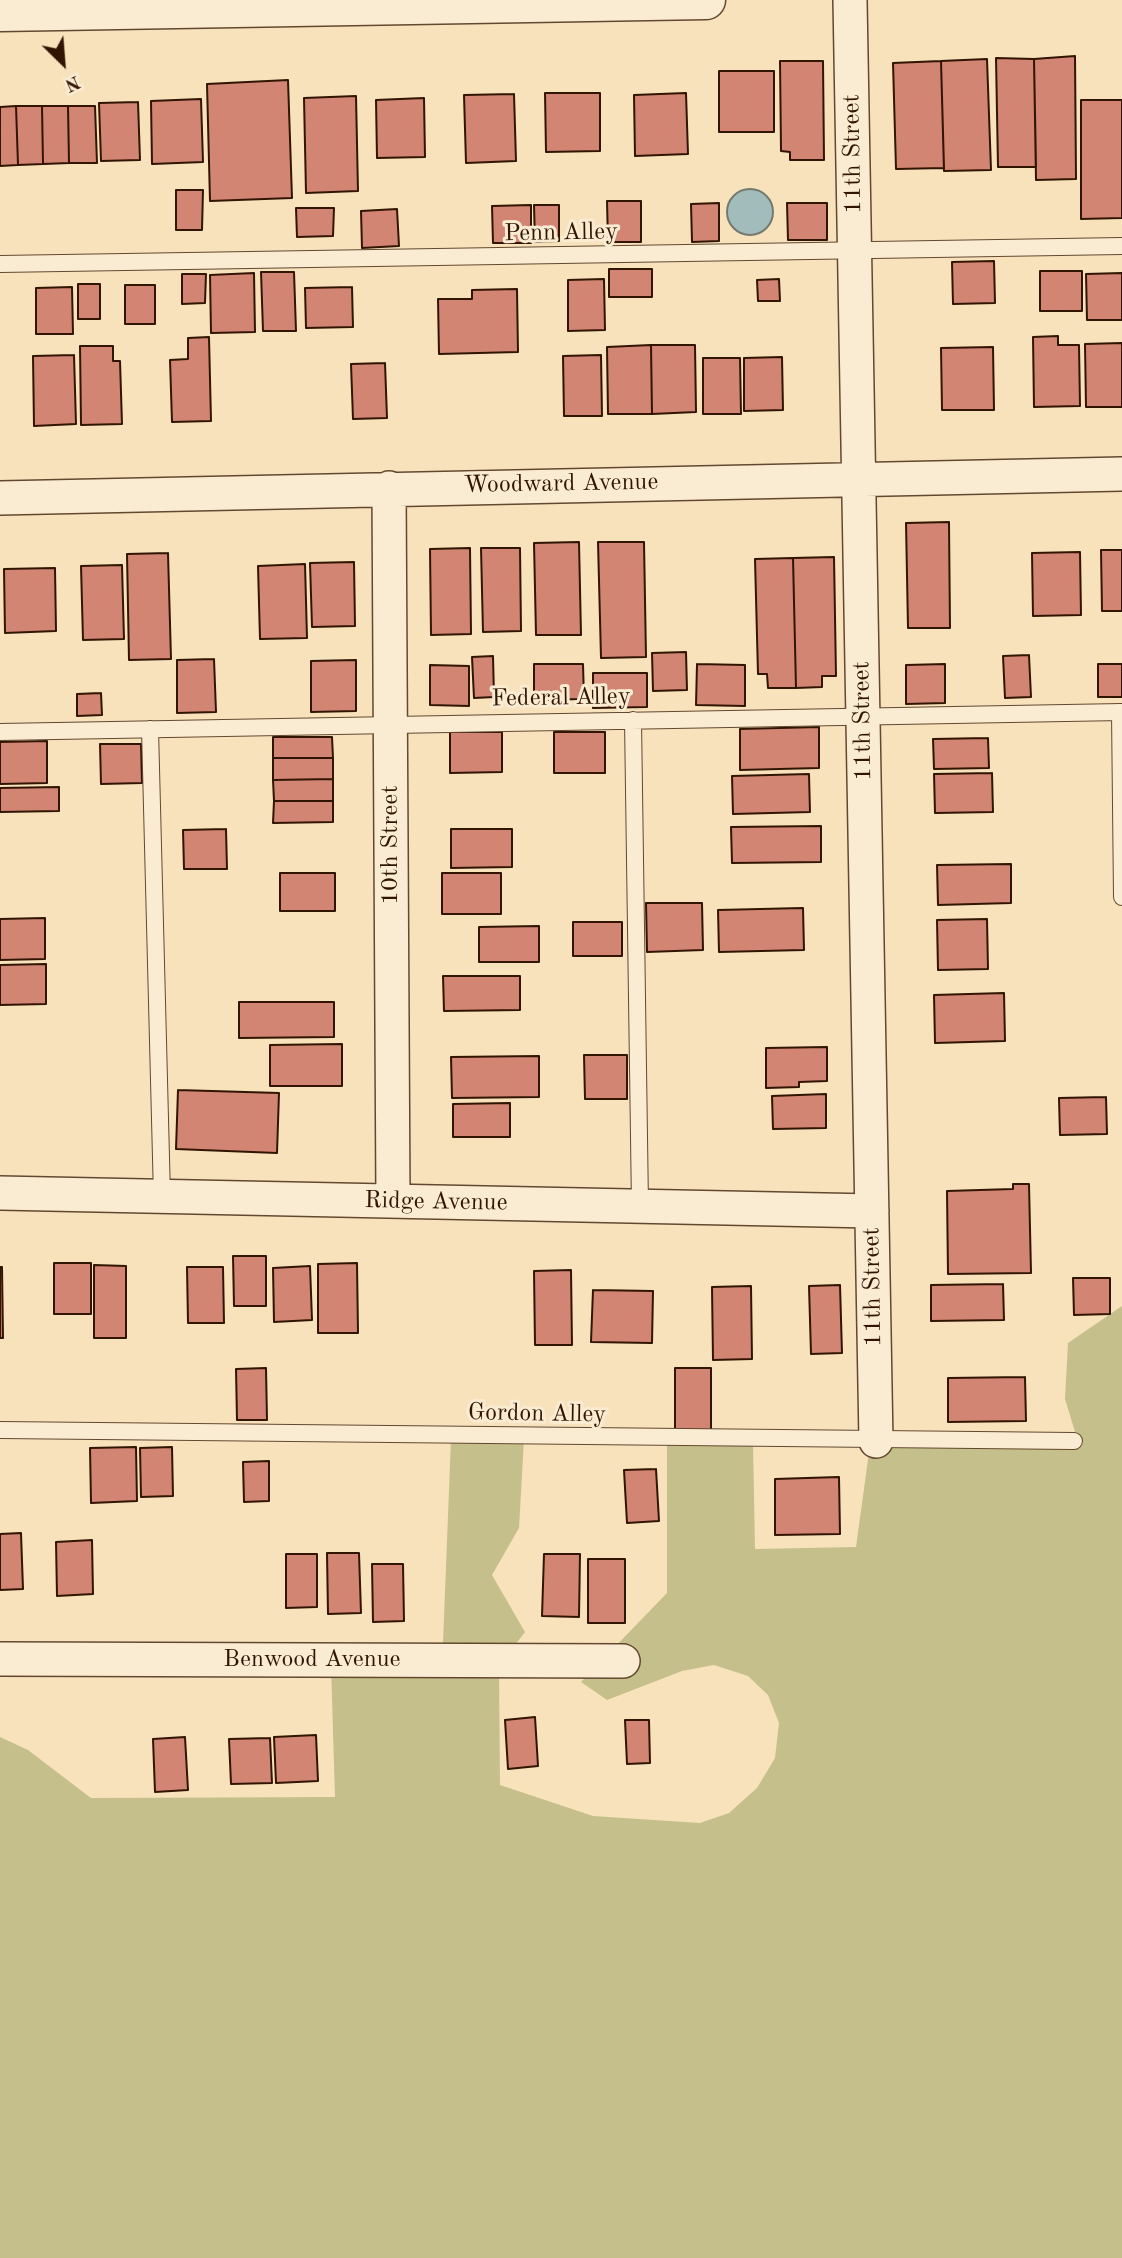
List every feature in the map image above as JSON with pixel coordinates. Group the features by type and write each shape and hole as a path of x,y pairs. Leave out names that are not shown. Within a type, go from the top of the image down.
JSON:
{"street":[{"path":"0,12 706,0"},
{"name":"11th Street","path":"850,0 876,1441"},
{"name":"Woodward Avenue","path":"0,498 1122,474"},
{"name":"10th Street","path":"389,488 393,1201"},
{"name":"Ridge Avenue","path":"0,1193 872,1211"},
{"name":"Benwood Avenue","path":"0,1659 623,1661"}],"lane":[{"name":"Penn Alley","path":"0,264 1122,246"},
{"name":"Federal Alley","path":"0,732 1121,712"},
{"path":"1121,712 1122,897"},
{"path":"632,720 640,1206"},
{"path":"150,729 162,1197"},
{"name":"Gordon Alley","path":"0,1430 1074,1441"}],"shaded area":[{"path":"1122,1306 1122,2258 0,2258 0,1737 28,1750 91,1798 335,1797 331,1665 443,1643 451,1439 524,1439 519,1528 492,1575 525,1632 499,1666 500,1785 593,1816 700,1823 729,1813 757,1788 775,1758 779,1723 768,1695 748,1676 714,1665 682,1671 607,1700 581,1682 667,1593 667,1441 753,1443 755,1549 856,1547 870,1445 1079,1445 1065,1399 1068,1343"}],"water":[{"path":"750,189 766,196 773,212 766,228 750,235 734,228 727,212 734,196"}],"building":[{"path":"1075,56 1076,179 1036,180 1034,59"},
{"path":"996,58 1034,59 1036,167 998,167"},
{"path":"987,59 991,170 944,171 941,61"},
{"path":"780,61 823,61 824,160 790,160 790,152 781,151"},
{"path":"941,61 944,168 896,169 893,63"},
{"path":"719,71 774,71 774,132 719,132"},
{"path":"288,80 292,198 210,201 207,84"},
{"path":"545,93 600,93 600,151 546,152"},
{"path":"686,93 688,154 635,156 634,95"},
{"path":"514,94 516,161 466,163 464,95"},
{"path":"356,96 358,191 306,193 304,98"},
{"path":"424,98 425,157 377,158 376,100"},
{"path":"201,99 203,162 152,164 151,101"},
{"path":"1081,100 1122,100 1122,218 1081,219"},
{"path":"138,102 140,160 101,161 99,103"},
{"path":"16,106 18,165 0,166 0,107"},
{"path":"16,106 42,106 43,164 18,165"},
{"path":"42,106 68,106 69,163 43,164"},
{"path":"68,106 95,106 97,163 69,163"},
{"path":"176,190 203,190 202,230 176,230"},
{"path":"607,201 641,201 641,242 608,242"},
{"path":"719,203 719,241 692,242 691,204"},
{"path":"787,203 827,203 827,240 788,240"},
{"path":"531,205 531,243 493,243 492,206"},
{"path":"534,205 559,205 559,241 535,242"},
{"path":"296,208 334,208 333,236 297,237"},
{"path":"397,209 399,246 362,248 361,211"},
{"path":"994,261 995,303 953,304 952,262"},
{"path":"609,269 652,269 652,297 609,297"},
{"path":"1040,271 1082,271 1082,311 1040,311"},
{"path":"261,272 294,272 296,331 263,331"},
{"path":"254,273 255,332 211,333 210,275"},
{"path":"1122,273 1122,320 1087,320 1086,274"},
{"path":"182,274 206,274 205,303 182,304"},
{"path":"604,279 605,330 568,331 568,280"},
{"path":"779,279 780,301 758,301 757,280"},
{"path":"78,284 100,284 100,319 78,319"},
{"path":"125,285 155,285 155,324 125,324"},
{"path":"72,287 73,334 36,334 36,288"},
{"path":"352,287 353,327 306,328 305,288"},
{"path":"517,289 518,352 439,354 438,299 472,299 472,290"},
{"path":"1058,336 1058,345 1079,345 1080,406 1034,407 1033,337"},
{"path":"209,337 211,421 172,422 170,360 188,359 188,338"},
{"path":"1122,343 1122,407 1086,407 1085,344"},
{"path":"651,345 695,345 696,412 652,414"},
{"path":"651,345 652,414 608,414 607,347"},
{"path":"80,346 113,346 113,361 120,361 122,424 81,425"},
{"path":"993,347 994,410 942,410 941,348"},
{"path":"74,355 76,424 34,426 33,356"},
{"path":"601,355 602,416 564,416 563,356"},
{"path":"782,357 783,410 744,411 744,358"},
{"path":"703,358 740,358 741,414 703,414"},
{"path":"385,363 387,418 353,419 351,364"},
{"path":"949,522 950,628 908,628 906,523"},
{"path":"579,542 581,635 536,635 534,543"},
{"path":"598,542 644,542 646,657 601,658"},
{"path":"470,548 471,634 431,635 430,549"},
{"path":"481,548 520,548 521,631 483,632"},
{"path":"1101,550 1122,550 1122,611 1102,611"},
{"path":"1080,552 1081,615 1033,616 1032,553"},
{"path":"168,553 171,659 129,660 127,554"},
{"path":"834,557 836,676 822,676 822,687 796,688 793,558"},
{"path":"793,558 796,688 768,688 767,674 758,674 755,559"},
{"path":"354,562 355,626 312,627 310,563"},
{"path":"305,564 307,638 260,639 258,566"},
{"path":"122,565 124,639 83,640 81,566"},
{"path":"55,568 56,631 5,633 4,569"},
{"path":"686,652 687,690 653,691 652,653"},
{"path":"1029,655 1031,697 1005,698 1003,656"},
{"path":"493,656 494,697 474,698 472,657"},
{"path":"214,659 216,712 177,713 177,660"},
{"path":"356,660 356,711 311,712 311,661"},
{"path":"534,664 583,664 584,699 534,700"},
{"path":"697,664 745,665 745,706 696,705"},
{"path":"945,664 945,703 906,704 906,665"},
{"path":"1098,664 1122,664 1122,697 1098,697"},
{"path":"430,665 469,666 469,706 430,705"},
{"path":"593,673 647,673 647,707 593,708"},
{"path":"101,693 102,715 77,716 77,694"},
{"path":"819,727 819,768 740,770 740,729"},
{"path":"450,732 502,732 502,772 450,773"},
{"path":"554,732 605,732 605,773 554,773"},
{"path":"273,737 332,737 333,758 273,758"},
{"path":"988,738 989,768 934,769 933,739"},
{"path":"47,741 47,783 0,784 0,742"},
{"path":"100,744 141,744 142,783 101,784"},
{"path":"273,758 333,758 333,779 273,780"},
{"path":"992,773 993,812 935,813 934,774"},
{"path":"809,774 810,812 733,814 732,776"},
{"path":"333,779 333,801 274,801 273,780"},
{"path":"59,787 59,811 0,812 0,788"},
{"path":"274,801 333,801 333,822 273,823"},
{"path":"821,826 821,862 732,863 731,827"},
{"path":"226,829 227,869 184,869 183,830"},
{"path":"451,829 512,829 512,867 451,868"},
{"path":"1011,864 1011,903 938,905 937,865"},
{"path":"280,873 335,873 335,911 280,911"},
{"path":"442,873 501,873 501,914 442,914"},
{"path":"646,903 702,903 703,950 647,952"},
{"path":"803,908 804,950 719,952 718,910"},
{"path":"45,918 45,959 0,960 0,919"},
{"path":"987,919 988,969 938,970 937,920"},
{"path":"573,922 622,922 622,956 573,956"},
{"path":"539,926 539,962 479,962 479,927"},
{"path":"46,964 46,1004 0,1005 0,965"},
{"path":"443,976 520,976 520,1010 444,1011"},
{"path":"1004,993 1005,1041 935,1043 934,995"},
{"path":"239,1002 334,1002 334,1037 239,1038"},
{"path":"342,1044 342,1086 270,1086 270,1045"},
{"path":"827,1047 827,1081 799,1082 799,1087 766,1088 766,1048"},
{"path":"584,1055 627,1055 627,1099 585,1099"},
{"path":"539,1056 539,1097 452,1098 451,1057"},
{"path":"178,1090 279,1093 277,1153 176,1149"},
{"path":"826,1094 826,1128 773,1129 772,1096"},
{"path":"1106,1097 1107,1134 1060,1135 1059,1098"},
{"path":"510,1103 510,1137 453,1137 453,1104"},
{"path":"1013,1184 1029,1184 1031,1273 948,1274 947,1191 1013,1189"},
{"path":"233,1256 266,1256 266,1306 234,1306"},
{"path":"54,1263 91,1263 91,1314 54,1314"},
{"path":"357,1263 358,1333 318,1333 318,1264"},
{"path":"94,1265 126,1266 126,1338 94,1338"},
{"path":"310,1266 312,1320 274,1322 273,1268"},
{"path":"2,1267 3,1338 0,1338"},
{"path":"187,1267 223,1267 224,1323 188,1323"},
{"path":"571,1270 572,1345 535,1345 534,1271"},
{"path":"1073,1278 1110,1278 1110,1314 1074,1315"},
{"path":"1003,1284 1004,1320 931,1321 931,1285"},
{"path":"840,1285 842,1353 811,1354 809,1286"},
{"path":"751,1286 752,1359 713,1360 712,1287"},
{"path":"593,1290 653,1291 652,1343 591,1342"},
{"path":"266,1368 267,1420 237,1420 236,1369"},
{"path":"675,1368 711,1368 711,1431 675,1431"},
{"path":"1025,1377 1026,1421 948,1422 948,1378"},
{"path":"136,1447 137,1501 91,1503 90,1448"},
{"path":"172,1447 173,1496 141,1497 140,1448"},
{"path":"269,1461 269,1501 244,1502 243,1462"},
{"path":"656,1469 659,1521 627,1523 624,1470"},
{"path":"839,1477 840,1534 775,1535 775,1479"},
{"path":"21,1533 23,1589 0,1590 0,1534"},
{"path":"92,1540 93,1594 57,1596 56,1542"},
{"path":"327,1553 359,1553 361,1613 328,1614"},
{"path":"286,1554 317,1554 317,1607 286,1608"},
{"path":"544,1554 580,1554 579,1617 542,1616"},
{"path":"588,1559 625,1559 625,1623 588,1623"},
{"path":"372,1564 403,1564 404,1621 373,1622"},
{"path":"535,1717 538,1766 508,1769 505,1720"},
{"path":"625,1720 649,1720 650,1763 627,1764"},
{"path":"316,1735 318,1781 276,1783 274,1737"},
{"path":"185,1737 188,1790 155,1792 153,1739"},
{"path":"270,1738 272,1783 231,1784 229,1739"}]}
